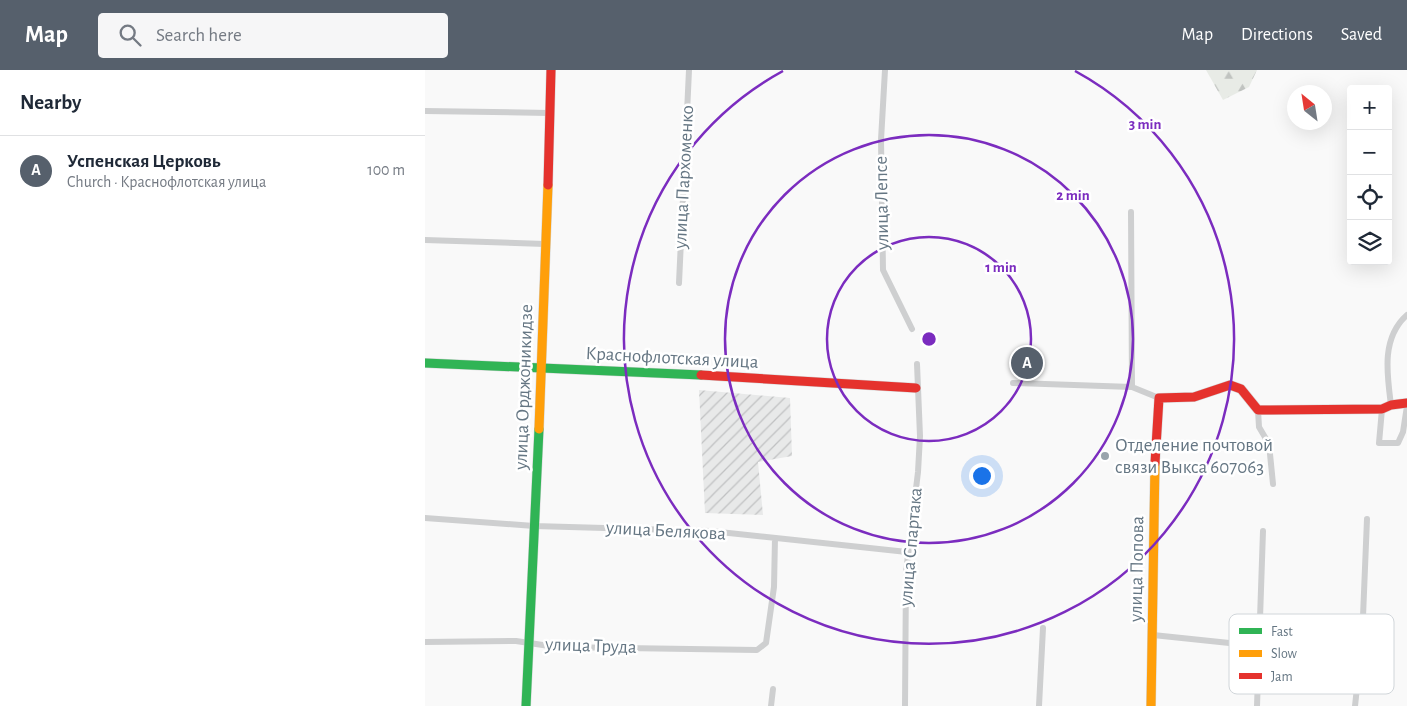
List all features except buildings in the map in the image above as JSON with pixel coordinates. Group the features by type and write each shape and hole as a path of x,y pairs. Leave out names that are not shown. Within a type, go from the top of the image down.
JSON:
{"street":[{"name":"улица Орджоникидзе","path":"526,706 542,368 551,70"},
{"name":"улица Пархоменко","path":"679,283 689,70"},
{"name":"улица Лепсе","path":"885,70 881,140 883,270 911,329"},
{"path":"425,111 549,113"},
{"path":"1131,212 1132,387"},
{"path":"425,240 545,244"},
{"path":"1391,405 1387,376 1388,349 1396,324 1407,315"},
{"name":"Краснофлотская улица","path":"425,363 916,388"},
{"path":"916,388 917,364"},
{"path":"1013,383 1132,387 1159,398 1194,397 1230,385 1241,389 1258,410 1259,426 1269,444 1273,484"},
{"name":"улица Спартака","path":"905,706 907,552 918,472 920,436 916,388"},
{"name":"улица Попова","path":"1151,706 1155,432 1159,398"},
{"path":"1258,410 1381,409 1391,405 1407,404 1403,432 1398,443 1379,443 1381,409"},
{"name":"улица Белякова","path":"425,518 534,526 710,531 907,552"},
{"path":"1363,614 1367,519"},
{"path":"1259,614 1263,532"},
{"name":"улица Труда","path":"425,642 530,642 556,647 757,650 766,643 774,587 775,538"},
{"path":"1039,706 1043,628"},
{"path":"1153,634 1229,643"},
{"path":"771,706 773,689"}],"shaded area":[{"path":"699,390 790,398 792,456 758,462 763,515 705,513"}],"green space":[{"path":"1206,70 1257,70 1249,87 1223,100"}],"traffic: fast":[{"path":"425,363 701,375"},
{"path":"526,706 539,429"}],"traffic: slow":[{"path":"539,429 548,185"},
{"path":"1151,706 1155,463"}],"traffic: jam":[{"path":"548,185 551,70"},
{"path":"701,375 916,388"},
{"path":"1155,463 1159,398 1194,397 1230,385 1241,389 1258,410 1382,409 1391,405 1407,403"}],"place":[{"name":"Успенская Церковь","path":"1027,363"},
{"name":"Отделение почтовой связи Выкса 607063","path":"1105,456"}]}
